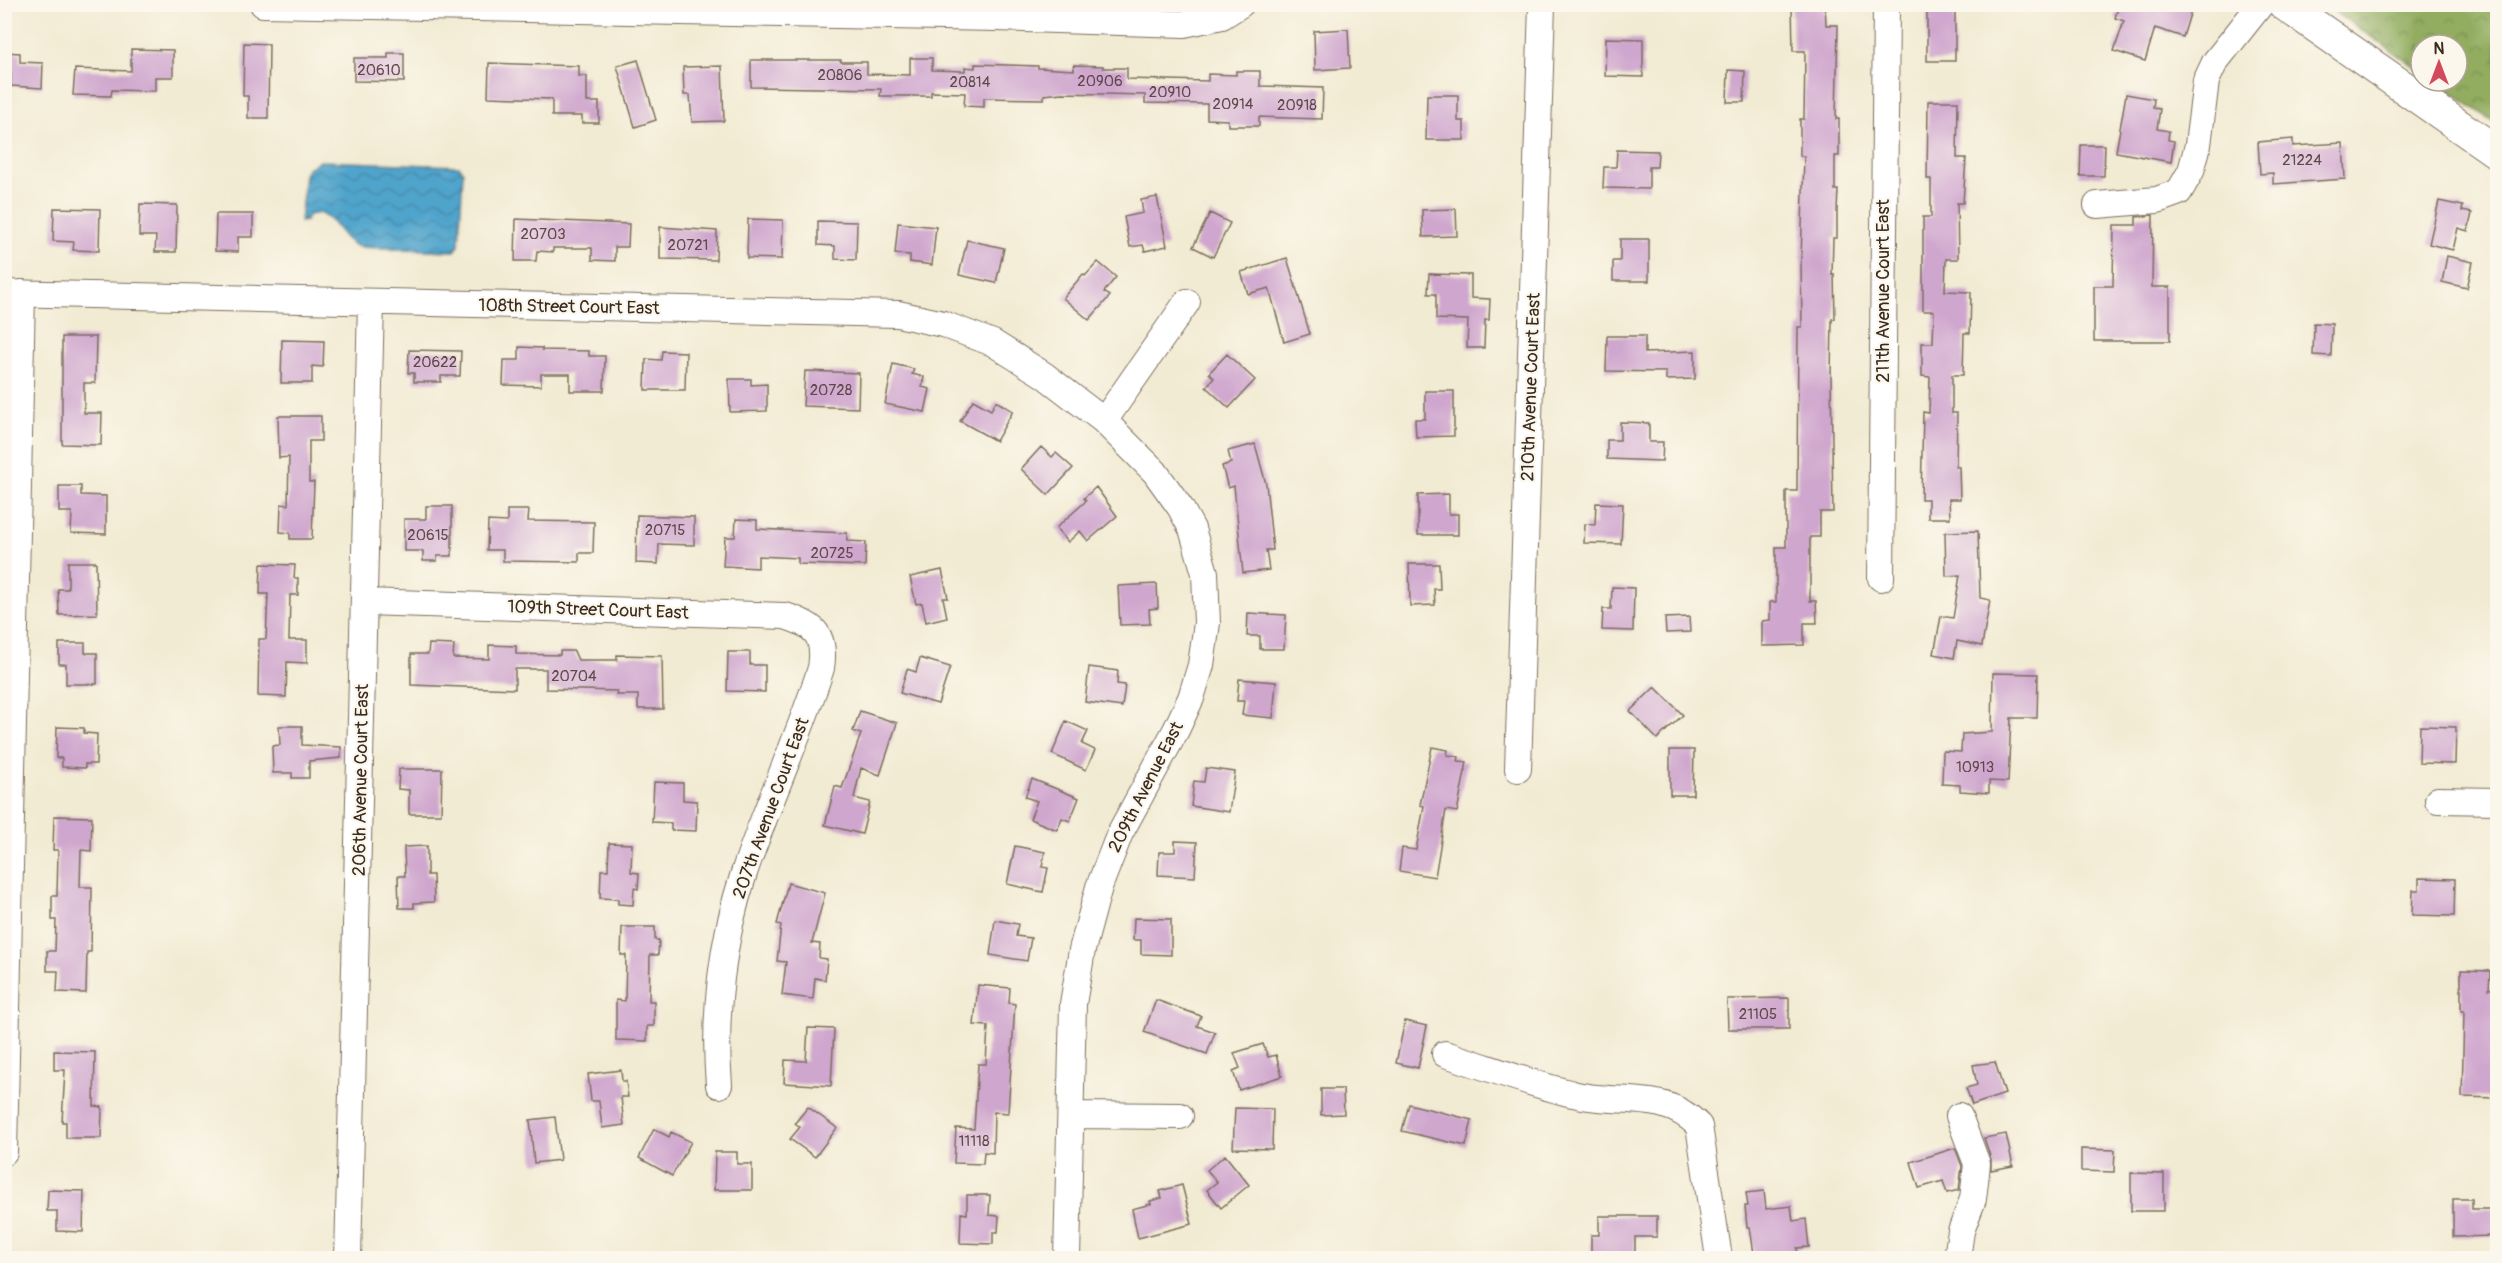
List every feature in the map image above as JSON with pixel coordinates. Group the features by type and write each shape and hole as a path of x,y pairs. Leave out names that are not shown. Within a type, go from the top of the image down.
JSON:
{"main road":[{"path":"2284,4 2498,153"}],"street":[{"path":"263,4 997,11 1184,24 1222,16 1241,4"},
{"name":"210th Avenue Court East","path":"1518,769 1542,4"},
{"name":"211th Avenue Court East","path":"1881,578 1886,4"},
{"path":"2097,205 2157,200 2179,192 2193,163 2206,81 2216,62 2261,4"},
{"path":"4,1152 13,293"},
{"name":"108th Street Court East","path":"13,293 898,314 943,324 1001,348 1044,375 1104,421"},
{"name":"206th Avenue Court East","path":"348,1258 371,302"},
{"path":"1104,421 1187,302"},
{"name":"209th Avenue East","path":"1067,1258 1073,1004 1082,950 1100,887 1120,833 1191,698 1201,665 1207,623 1205,573 1192,529 1180,507 1155,472 1104,421"},
{"name":"109th Street Court East","path":"365,602 784,616 810,625 821,640"},
{"name":"207th Avenue Court East","path":"719,1085 716,1053 721,971 728,939 744,874 821,668 824,651 821,640"},
{"path":"2438,800 2498,801"},
{"path":"1445,1054 1575,1095 1671,1105 1688,1114 1699,1126 1719,1258"},
{"path":"1071,1115 1180,1116"},
{"path":"1957,1258 1961,1231 1973,1199 1977,1164 1959,1116"}],"green space":[{"path":"2325,5 2497,5 2497,124 2452,93 2469,93 2469,33 2409,33 2409,63"}],"water":[{"path":"320,161 459,166 463,172 459,245 455,251 359,247 347,240 331,220 320,213 308,215 306,221 300,222 305,175 308,168"}],"building":[{"path":"1792,4 1825,4 1826,25 1838,25 1836,119 1839,119 1839,156 1835,156 1835,190 1838,190 1837,238 1833,238 1832,275 1834,274 1835,319 1832,319 1831,375 1833,512 1820,512 1820,537 1810,537 1810,601 1816,601 1817,623 1804,623 1804,645 1762,646 1762,621 1770,620 1770,602 1776,602 1776,547 1786,547 1786,491 1797,491 1798,327 1802,327 1804,156 1800,156 1800,119 1804,119 1805,51 1793,51"},
{"path":"1927,4 1955,4 1955,61 1927,61"},
{"path":"2119,4 2193,4 2183,37 2155,28 2145,61 2114,51 2124,21 2115,18"},
{"path":"1348,29 1350,68 1315,70 1314,31"},
{"path":"1606,38 1643,39 1643,77 1605,76"},
{"path":"244,43 269,44 268,118 248,118 248,96 243,96"},
{"path":"131,49 173,50 173,77 155,77 155,91 112,90 111,96 73,95 75,69 131,71"},
{"path":"4,52 20,53 20,62 43,63 42,88 11,86 11,74 4,73"},
{"path":"388,53 404,53 404,82 354,81 354,58 388,58"},
{"path":"910,58 932,58 932,70 965,71 965,67 975,68 975,64 1038,66 1038,68 1074,70 1074,65 1127,68 1127,79 1208,81 1208,74 1236,75 1236,71 1260,71 1260,86 1323,88 1322,119 1259,117 1259,126 1228,126 1228,120 1207,119 1207,104 1145,103 1145,95 1062,93 1044,95 1044,99 984,98 984,107 964,106 965,93 931,92 931,96 880,96 881,89 751,87 751,60 867,62 867,74 910,75"},
{"path":"638,60 656,120 635,127 617,66"},
{"path":"489,63 579,66 579,76 587,76 587,102 599,102 599,123 582,123 582,116 552,116 552,99 488,97"},
{"path":"722,66 724,121 692,122 690,95 684,95 683,67"},
{"path":"1728,70 1745,71 1744,102 1727,102"},
{"path":"2126,94 2154,99 2153,108 2160,109 2157,129 2169,131 2168,140 2174,141 2171,162 2116,152"},
{"path":"1427,95 1458,95 1458,121 1464,121 1464,140 1426,140"},
{"path":"1928,101 1958,101 1957,158 1966,158 1963,203 1957,203 1958,259 1946,259 1945,291 1971,292 1970,333 1964,333 1963,375 1952,375 1952,413 1957,413 1956,467 1959,467 1960,499 1949,499 1950,518 1928,518 1928,499 1921,499 1923,412 1929,413 1930,377 1922,376 1922,343 1933,343 1934,311 1923,311 1923,217 1931,217 1931,179 1927,179"},
{"path":"2293,139 2293,146 2343,143 2345,179 2273,184 2273,173 2260,174 2258,142"},
{"path":"2081,145 2105,145 2104,176 2080,176"},
{"path":"1617,150 1658,151 1657,167 1649,167 1649,189 1603,188 1604,167 1616,167"},
{"path":"1157,197 1167,246 1145,251 1143,245 1130,247 1124,217 1143,213 1141,200"},
{"path":"2439,201 2463,206 2462,211 2472,213 2468,231 2458,228 2453,250 2429,244"},
{"path":"140,204 177,205 176,252 155,252 156,236 139,236"},
{"path":"54,208 100,209 99,251 73,250 74,242 53,241"},
{"path":"1456,209 1457,236 1423,237 1422,210"},
{"path":"1210,213 1230,223 1213,257 1193,247"},
{"path":"216,214 253,214 253,237 238,237 238,252 215,251"},
{"path":"2153,215 2152,287 2170,287 2170,341 2094,341 2094,286 2113,286 2114,225 2136,225 2136,217"},
{"path":"516,219 629,224 628,247 615,247 615,261 592,260 592,248 553,248 553,252 537,251 536,261 515,261"},
{"path":"748,219 783,220 782,259 747,258"},
{"path":"818,221 857,222 856,260 835,259 835,246 818,245"},
{"path":"898,223 936,227 932,265 910,262 910,255 895,254"},
{"path":"660,227 717,231 716,260 660,259"},
{"path":"1620,239 1649,239 1649,281 1613,281 1613,261 1620,261"},
{"path":"967,240 1004,248 996,283 959,275"},
{"path":"2447,256 2473,262 2467,288 2442,282"},
{"path":"1287,258 1310,334 1284,342 1269,288 1248,294 1241,272"},
{"path":"1098,262 1116,277 1104,292 1110,296 1089,320 1063,298 1083,274 1085,276"},
{"path":"1429,274 1471,275 1471,298 1490,299 1489,320 1485,320 1484,348 1467,348 1468,320 1436,319 1436,294 1428,294"},
{"path":"2314,323 2332,324 2331,356 2313,355"},
{"path":"1607,336 1645,336 1645,353 1695,351 1695,379 1666,380 1666,372 1606,371"},
{"path":"62,337 96,337 95,383 84,383 84,413 102,413 101,445 62,444"},
{"path":"282,340 324,341 323,367 312,366 312,383 281,383"},
{"path":"519,347 589,351 589,356 605,356 604,391 570,391 570,374 541,374 541,386 503,385 504,360 519,360"},
{"path":"409,350 461,351 460,376 441,376 441,382 414,382 414,373 408,373"},
{"path":"662,351 686,352 685,390 645,390 646,359 661,360"},
{"path":"1227,354 1255,380 1229,408 1206,387 1214,378 1209,373"},
{"path":"893,364 914,369 912,374 924,377 922,387 930,389 925,412 885,404"},
{"path":"805,371 859,373 858,408 803,406"},
{"path":"729,379 751,379 751,385 767,384 767,411 730,412"},
{"path":"1425,391 1454,391 1454,436 1416,437 1415,419 1425,419"},
{"path":"973,400 991,410 996,401 1013,411 996,441 960,421"},
{"path":"278,416 321,416 321,441 309,441 309,482 314,482 312,539 290,539 290,533 280,532 281,504 288,505 289,457 279,458"},
{"path":"1620,422 1649,423 1649,442 1663,442 1662,461 1607,459 1607,440 1620,440"},
{"path":"1255,444 1266,484 1273,550 1266,550 1269,570 1243,573 1234,486 1228,488 1222,466 1231,463 1228,451"},
{"path":"1041,447 1052,457 1056,453 1073,468 1048,495 1021,469"},
{"path":"59,486 81,486 81,495 106,496 106,534 71,533 72,512 59,512"},
{"path":"1096,487 1117,516 1088,541 1080,531 1068,542 1056,528 1086,501 1084,498"},
{"path":"1449,494 1449,514 1458,514 1458,535 1418,535 1418,495"},
{"path":"1596,503 1623,504 1621,544 1584,543 1585,524 1595,525"},
{"path":"426,506 452,506 452,556 437,556 437,561 423,561 423,551 404,551 404,519 426,519"},
{"path":"507,510 529,510 528,521 594,522 593,553 579,553 579,562 503,561 503,550 487,550 488,521 507,522"},
{"path":"637,515 694,517 694,545 659,544 658,564 636,563"},
{"path":"736,519 757,520 757,529 847,533 847,541 866,542 865,566 798,564 798,558 758,556 758,568 723,566 725,537 735,537"},
{"path":"1978,531 1980,598 1990,600 1982,646 1957,641 1954,658 1934,654 1941,616 1953,618 1960,575 1946,576 1945,532"},
{"path":"68,562 96,562 97,614 59,615 58,589 68,589"},
{"path":"261,564 295,565 294,578 298,578 298,595 290,595 289,640 307,640 307,663 287,662 286,697 258,696 259,639 266,639 268,594 260,594"},
{"path":"1409,564 1439,564 1440,589 1434,589 1435,605 1410,606"},
{"path":"942,570 948,598 943,598 947,617 926,622 922,603 916,604 910,577"},
{"path":"1157,584 1158,608 1149,609 1150,624 1120,625 1118,586"},
{"path":"1612,587 1634,588 1633,631 1602,630 1603,609 1611,609"},
{"path":"1248,613 1286,615 1284,649 1260,649 1260,636 1247,636"},
{"path":"1689,617 1690,632 1666,633 1665,618"},
{"path":"59,643 85,643 85,653 97,653 97,684 66,684 66,664 59,664"},
{"path":"429,644 454,645 453,658 489,659 489,645 516,646 516,654 560,655 560,651 574,651 578,660 617,660 617,655 662,656 663,709 638,709 638,695 616,695 617,691 546,689 546,669 515,669 515,689 411,685 411,654 428,654"},
{"path":"728,652 750,652 750,665 765,665 765,692 727,691"},
{"path":"920,658 950,667 938,704 900,693 907,669 916,672"},
{"path":"1089,667 1118,671 1117,684 1125,685 1122,707 1085,702"},
{"path":"1993,673 2038,674 2037,718 2011,718 2008,782 1989,781 1989,793 1960,791 1960,785 1942,784 1943,751 1961,752 1962,734 1992,732"},
{"path":"1239,679 1276,682 1273,718 1242,715 1244,701 1237,701"},
{"path":"1655,687 1683,715 1657,739 1630,711"},
{"path":"860,711 897,723 880,775 861,768 854,798 870,802 862,834 825,825 835,786 842,788 861,734 853,731"},
{"path":"1066,721 1088,731 1082,744 1095,750 1086,770 1052,754"},
{"path":"279,726 302,726 302,745 341,747 341,758 309,761 309,778 292,778 292,773 273,773 272,746 280,745"},
{"path":"2420,726 2456,727 2455,764 2419,763"},
{"path":"57,727 84,728 84,733 97,734 96,764 85,764 85,768 62,767 62,758 56,758"},
{"path":"1432,747 1448,750 1447,755 1459,757 1458,761 1467,762 1457,812 1446,810 1435,877 1399,871 1402,848 1416,850 1424,806 1420,805"},
{"path":"1670,750 1694,750 1693,795 1670,795"},
{"path":"1206,768 1235,772 1229,812 1191,806 1194,781 1204,782"},
{"path":"399,769 442,769 441,814 409,814 409,790 398,789"},
{"path":"1032,779 1079,798 1070,821 1062,818 1057,830 1030,819 1037,801 1025,797"},
{"path":"654,782 683,783 683,800 697,801 696,831 671,830 671,823 652,822"},
{"path":"54,816 92,817 91,851 81,850 80,887 92,887 91,952 87,952 86,993 57,992 58,971 47,971 47,951 55,951 56,920 52,920 52,896 57,896 58,850 53,850"},
{"path":"1175,841 1197,842 1195,877 1158,875 1159,852 1175,852"},
{"path":"609,843 632,844 631,872 639,873 638,889 634,888 633,905 618,904 618,899 600,898 601,870 608,870"},
{"path":"427,846 427,875 433,875 434,902 414,903 414,908 399,908 398,876 405,876 404,847"},
{"path":"1015,846 1045,852 1042,867 1048,868 1043,892 1007,884"},
{"path":"2419,878 2455,879 2454,916 2412,915 2413,890 2419,890"},
{"path":"788,883 825,893 812,943 820,944 819,958 827,959 825,980 815,978 813,999 782,995 786,962 777,961 781,925 777,924"},
{"path":"1134,918 1171,919 1171,955 1141,954 1141,940 1133,940"},
{"path":"995,920 1018,924 1016,936 1031,938 1027,961 990,955"},
{"path":"622,927 655,927 655,940 659,940 658,955 650,955 649,1001 654,1001 654,1026 647,1026 647,1041 616,1040 616,1000 625,1001 626,955 621,955"},
{"path":"2461,970 2490,971 2489,989 2495,989 2494,1036 2498,1037 2498,1098 2462,1097 2464,1011 2461,1011"},
{"path":"978,985 1010,988 1009,1003 1015,1004 1008,1113 994,1112 993,1153 984,1152 983,1164 954,1163 956,1128 974,1129 978,1064 986,1064 988,1026 974,1025"},
{"path":"1789,998 1789,1029 1728,1029 1727,999"},
{"path":"1156,1000 1201,1016 1197,1026 1215,1032 1207,1054 1144,1032"},
{"path":"1405,1021 1427,1026 1418,1068 1396,1063"},
{"path":"808,1028 834,1029 831,1086 784,1083 785,1060 806,1061"},
{"path":"1263,1044 1268,1057 1276,1055 1282,1076 1239,1090 1233,1071 1240,1068 1234,1053"},
{"path":"54,1051 95,1052 94,1106 102,1107 101,1138 66,1138 66,1122 62,1122 65,1070 54,1070"},
{"path":"1995,1062 2005,1094 1972,1105 1966,1088 1977,1085 1973,1065"},
{"path":"621,1070 622,1081 626,1081 628,1097 621,1097 624,1125 602,1128 599,1101 591,1101 588,1074"},
{"path":"1321,1089 1343,1089 1344,1114 1321,1115"},
{"path":"1409,1104 1472,1120 1466,1146 1402,1131"},
{"path":"808,1107 837,1128 815,1157 790,1139 800,1127 795,1123"},
{"path":"1235,1108 1273,1109 1272,1149 1233,1148"},
{"path":"555,1117 560,1160 534,1163 530,1120"},
{"path":"654,1129 669,1137 671,1132 691,1142 672,1176 639,1158"},
{"path":"2006,1134 2013,1166 1991,1170 1991,1159 1984,1138"},
{"path":"1955,1148 1962,1166 1959,1190 1947,1193 1943,1181 1919,1188 1911,1162"},
{"path":"2081,1149 2115,1150 2114,1172 2081,1171"},
{"path":"715,1152 737,1152 737,1164 752,1164 752,1190 714,1190"},
{"path":"1225,1155 1249,1185 1221,1208 1207,1190 1217,1182 1207,1170"},
{"path":"2131,1173 2164,1174 2164,1211 2131,1211"},
{"path":"1182,1185 1192,1224 1138,1238 1132,1209 1151,1204 1150,1201 1162,1198 1160,1191"},
{"path":"48,1190 84,1191 83,1232 57,1231 57,1211 47,1211"},
{"path":"1764,1191 1766,1209 1791,1206 1793,1221 1806,1219 1809,1247 1797,1248 1798,1257 1772,1258 1771,1252 1754,1254 1750,1227 1747,1227 1746,1193"},
{"path":"967,1195 990,1195 989,1215 999,1216 998,1232 993,1232 993,1244 960,1243 961,1213 967,1214"},
{"path":"2453,1199 2472,1199 2472,1209 2498,1209 2498,1236 2453,1237"},
{"path":"1599,1216 1657,1216 1657,1237 1635,1237 1635,1258 1609,1258 1609,1254 1591,1254 1591,1235 1599,1235"}]}
